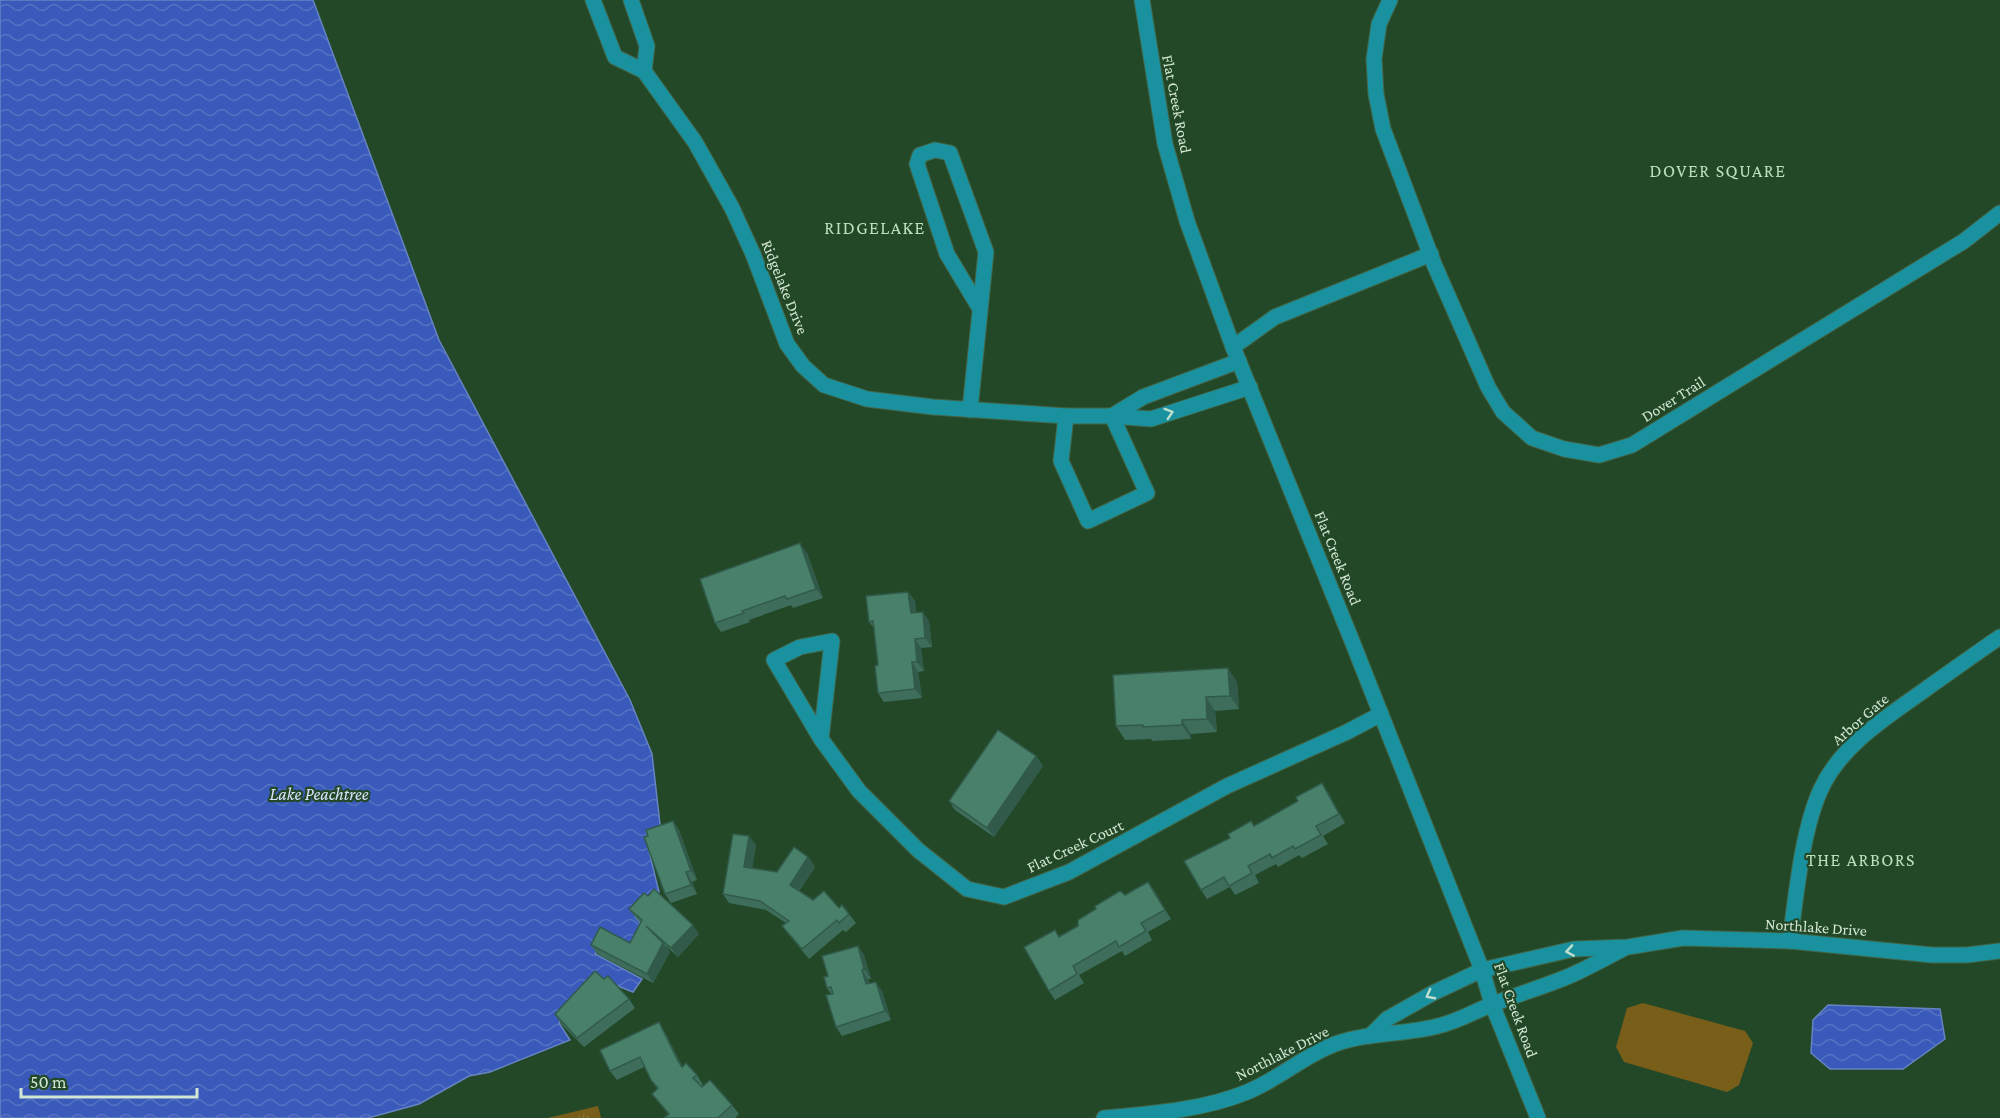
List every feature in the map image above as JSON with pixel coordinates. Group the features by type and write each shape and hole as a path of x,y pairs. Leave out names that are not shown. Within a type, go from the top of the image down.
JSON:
{"street":[{"name":"Ridgelake Drive","path":"593,0 615,57 644,71 694,142 732,208 753,254 787,344 803,366 824,385 867,399 933,407 1151,419 1250,387"},
{"path":"631,0 647,46 644,71"},
{"name":"Flat Creek Road","path":"1142,0 1165,144 1187,221 1236,354 1381,714 1538,1118"},
{"name":"Dover Trail","path":"1390,0 1379,24 1374,59 1376,94 1383,129 1431,254 1488,387 1503,412 1532,438 1564,449 1599,455 1632,445 1964,241 2000,213"},
{"path":"970,410 986,252 951,153 935,150 920,155 917,164 947,254 980,309"},
{"path":"1066,416 1061,461 1088,520 1147,494 1112,416 1143,397 1236,354 1275,317 1431,254"},
{"name":"Arbor Gate","path":"1790,941 1802,858 1810,823 1821,789 1835,765 1854,744 1903,705 2000,637"},
{"name":"Flat Creek Court","path":"821,739 832,641 800,647 774,660 821,739 859,791 918,850 967,889 1004,897 1068,872 1227,786 1347,732 1381,714"},
{"name":"Northlake Drive","path":"1370,1036 1387,1019 1433,993 1482,970 1574,950 1628,946 1683,938 1790,941 1932,955 1967,955 2000,951"},
{"name":"Northlake Drive","path":"1104,1118 1147,1116 1214,1103 1246,1093 1276,1079 1304,1058 1336,1044 1370,1036 1405,1033 1440,1026 1492,1004 1563,979 1628,946"}],"green space":[{"path":"1643,1003 1745,1031 1753,1043 1739,1085 1727,1092 1624,1062 1616,1047 1627,1008"},
{"path":"598,1106 601,1118 548,1118"}],"water":[{"name":"Lake Peachtree","path":"0,0 313,0 439,340 630,700 652,754 661,833 648,847 659,892 635,917 646,929 636,950 606,936 595,954 642,979 633,992 600,979 559,1023 570,1040 490,1072 469,1076 419,1104 368,1118 0,1118"},
{"path":"1828,1005 1940,1009 1945,1039 1903,1069 1830,1069 1811,1053 1813,1020"}],"building":[{"path":"800,543 816,589 787,599 785,596 715,623 700,579"},
{"path":"908,592 911,613 923,612 925,638 915,639 917,662 912,662 915,689 878,693 875,666 878,665 873,621 869,622 866,596"},
{"path":"1228,668 1230,696 1206,697 1207,719 1182,720 1182,725 1116,726 1113,675"},
{"path":"998,730 1036,756 987,828 949,801"},
{"path":"1322,783 1339,814 1316,826 1321,835 1295,849 1293,846 1272,858 1270,854 1248,866 1252,873 1229,886 1224,877 1201,890 1184,861 1230,838 1228,834 1251,821 1254,826 1298,801 1296,797"},
{"path":"673,821 691,871 686,872 691,885 665,894 644,837 648,836 646,830"},
{"path":"733,834 749,836 744,867 777,872 794,847 808,857 790,885 813,900 824,891 839,908 842,905 849,914 839,923 837,920 802,949 782,926 789,921 760,901 723,894"},
{"path":"1148,882 1165,910 1141,923 1146,931 1119,947 1116,941 1073,966 1077,974 1049,991 1024,947 1055,930 1059,937 1078,926 1078,920 1096,909 1095,906 1120,891 1125,895"},
{"path":"654,889 693,925 671,948 646,926 663,943 647,974 591,945 600,927 630,943 642,920 629,909 644,893 648,896"},
{"path":"858,946 866,984 876,982 885,1011 836,1027 826,995 833,994 831,987 827,988 824,977 828,976 822,956"},
{"path":"595,971 604,979 608,976 629,999 577,1038 555,1014"},
{"path":"659,1022 682,1067 686,1063 697,1075 693,1078 702,1087 710,1080 732,1105 718,1118 664,1118 669,1114 652,1094 658,1088 651,1080 640,1057 610,1071 600,1050"}],"district":[{"name":"DOVER SQUARE","path":"1718,171"},
{"name":"RIDGELAKE","path":"875,228"},
{"name":"THE ARBORS","path":"1861,860"}]}
